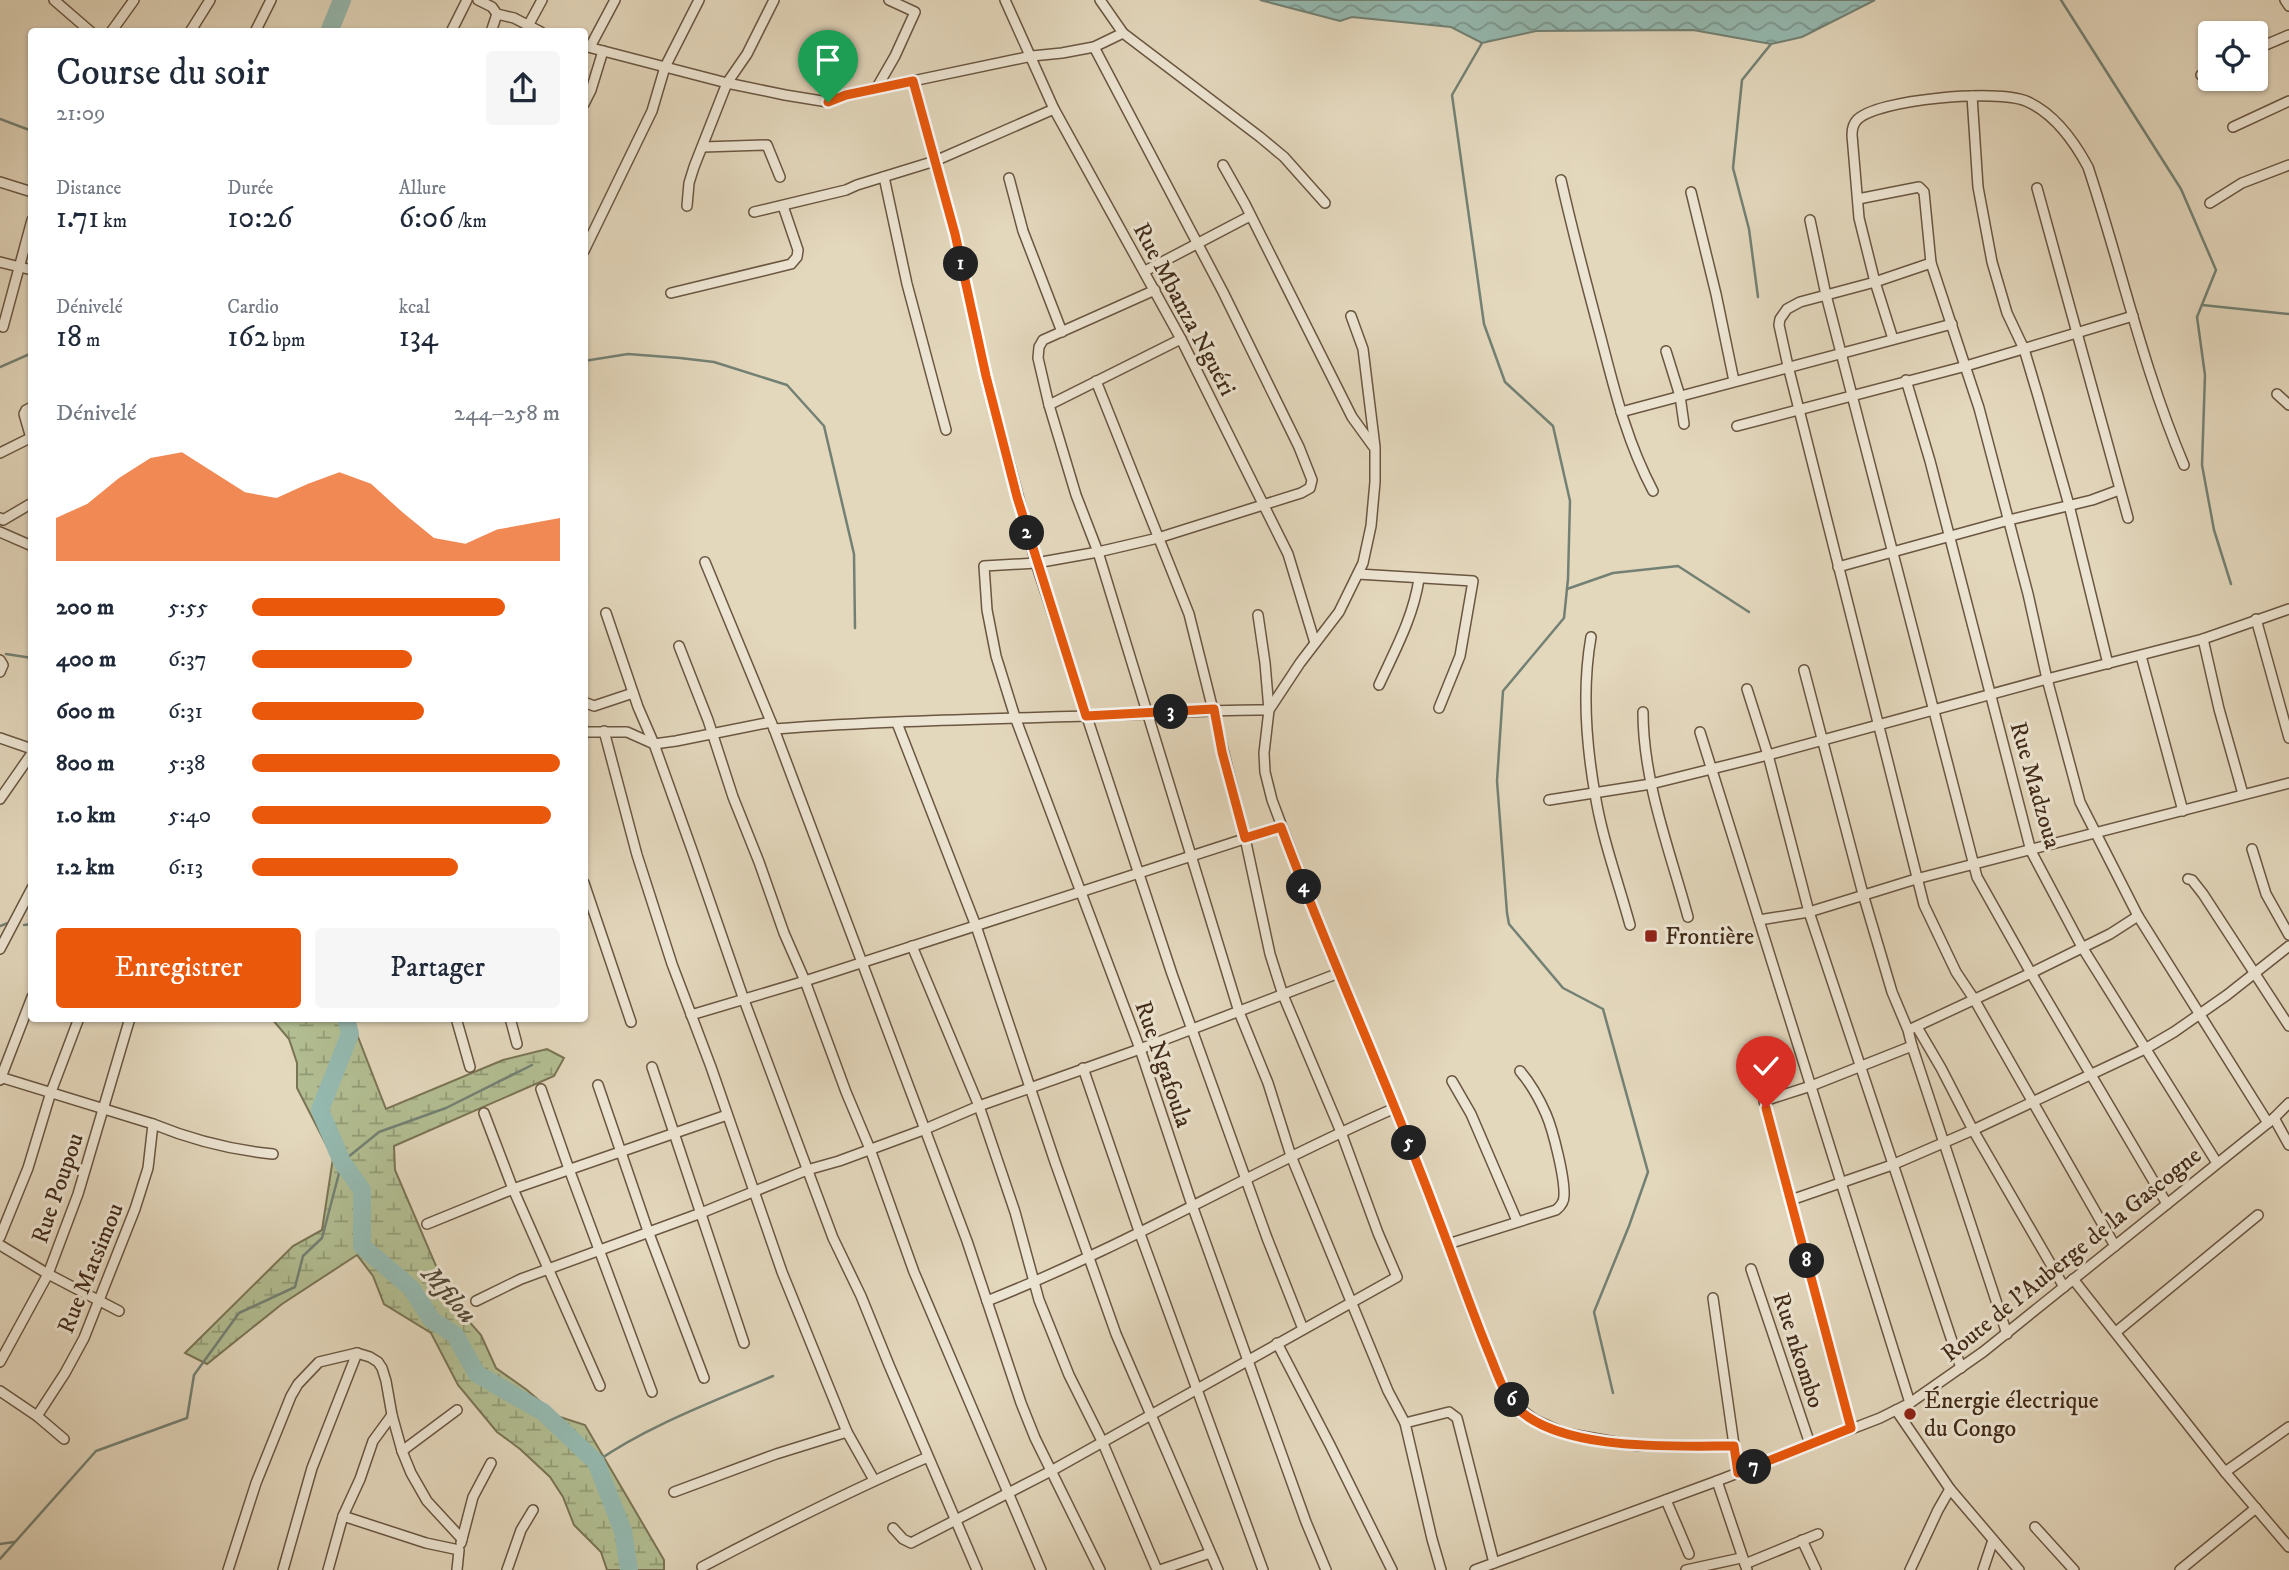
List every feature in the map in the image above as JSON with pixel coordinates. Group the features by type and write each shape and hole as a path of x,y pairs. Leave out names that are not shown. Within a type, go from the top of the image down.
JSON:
{"street":[{"path":"54,0 86,28"},
{"path":"114,28 134,0"},
{"path":"192,28 210,0"},
{"path":"257,28 271,0"},
{"path":"454,28 467,0"},
{"path":"478,0 492,7 497,14 514,18 535,28"},
{"path":"529,24 542,0"},
{"path":"588,44 615,0"},
{"path":"588,243 652,111 665,66 699,0"},
{"path":"687,206 689,183 727,83 747,54 774,0"},
{"path":"889,0 915,12"},
{"path":"876,89 921,0"},
{"name":"Rue Mbanza Nguéri","path":"1005,0 1055,109 1181,339 1288,554 1315,643"},
{"path":"1100,0 1123,33 1284,157 1325,203"},
{"path":"2285,0 2289,6"},
{"path":"492,28 497,14"},
{"path":"588,46 727,83 828,102 846,95 1032,56 1094,47 1123,33"},
{"path":"2268,44 2289,35"},
{"path":"1036,563 1158,538 1301,493 1310,488 1312,480 1299,447 1223,292 1094,47"},
{"path":"588,96 603,51"},
{"path":"913,81 955,234 986,376 1036,563 1138,872 1246,1179 1303,1329"},
{"path":"1972,96 1978,187 1993,262 2007,313 2024,349 2069,505 2108,664"},
{"path":"1893,339 1859,218 1852,135 1855,121 1879,110 1928,99 1972,96 2011,97 2026,101 2051,118 2077,147 2088,167 2161,408 2184,465"},
{"path":"2233,127 2289,101"},
{"path":"754,212 846,190 935,161 1055,109"},
{"path":"703,148 767,145 780,177"},
{"path":"1223,165 1352,417 1375,447"},
{"path":"2210,203 2242,183 2289,165"},
{"path":"884,177 907,284 946,430"},
{"path":"1009,178 1023,231 1062,331"},
{"path":"1561,180 1621,412 1637,461 1653,491"},
{"path":"0,182 28,191"},
{"path":"1858,199 1919,187 1923,189 1931,263 1966,366 2009,520 2080,802 2138,916 2289,1145"},
{"path":"2037,188 2128,518"},
{"path":"1691,192 1734,381"},
{"path":"671,293 790,264 797,257 798,250 783,206"},
{"path":"1145,271 1250,216"},
{"path":"1811,220 1826,295 1974,864 1983,888 2031,973 2167,1204"},
{"path":"3,327 28,235"},
{"path":"0,262 28,269"},
{"path":"1931,263 1875,282 1800,302 1787,309 1779,325 1924,905 1956,972 2115,1246"},
{"path":"1155,290 1043,340 1038,358 1076,495 1098,552 1239,1012 1268,1083 1291,1156 1388,1391 1405,1423 1441,1570"},
{"path":"1269,710 1339,612 1363,563 1371,526 1375,447 1363,349 1351,316"},
{"path":"1737,426 1966,366 2133,316"},
{"path":"1621,412 1952,324"},
{"path":"1049,405 1181,339"},
{"path":"1666,351 1684,424"},
{"name":"Rue Madzoua","path":"1906,380 2031,850 2082,947 2217,1163"},
{"path":"893,1528 903,1539 912,1543 922,1539 955,1519 1051,1471 1397,1277 1341,1132 1283,995 1189,614 1096,381"},
{"path":"2277,394 2289,405"},
{"path":"28,410 24,414 28,428"},
{"path":"0,453 28,439"},
{"path":"1838,567 2092,500 2119,490"},
{"path":"28,506 1,524 28,543"},
{"path":"705,562 772,725 967,1241 1021,1403 1100,1570"},
{"name":"Rue Ngafoula","path":"1036,563 984,566 987,610 996,656 1016,717 1082,890 1101,950 1140,1049 1192,1205 1306,1522 1326,1570"},
{"path":"1358,574 1473,581 1460,656 1439,708"},
{"path":"1379,685 1406,630 1415,604 1419,579"},
{"path":"1549,800 1651,784 1768,755 1879,723 2203,639 2289,609"},
{"path":"606,612 744,1000 833,1238 861,1296 978,1570"},
{"path":"1258,615 1269,710 1265,772 1272,800 1314,914 1395,1108 1500,1379 1515,1405 1535,1420 1564,1433 1638,1446 1734,1446"},
{"path":"2256,619 2289,738"},
{"path":"1591,637 1586,667 1586,707 1595,793 1630,925"},
{"path":"2203,639 2243,794"},
{"path":"679,646 784,933 870,1149 928,1308 1041,1570"},
{"path":"2141,656 2183,811"},
{"path":"1804,670 1863,894 1892,992 1941,1068 2064,1287"},
{"path":"1746,689 1768,755 1809,912 1961,1368"},
{"path":"588,704 594,706 634,693"},
{"path":"588,732 627,732 654,744 772,725 897,723 1214,709 1269,710"},
{"path":"1643,712 1643,735 1651,784 1688,917"},
{"path":"897,723 976,926 1116,1335 1218,1570"},
{"path":"604,730 637,855 782,1272 847,1432 874,1480"},
{"path":"1700,732 1910,1403"},
{"path":"0,738 28,749"},
{"path":"0,799 28,757"},
{"path":"1759,920 1809,912 1916,879 2289,783"},
{"path":"691,1015 805,981 1281,827"},
{"path":"2252,849 2266,894 2289,935"},
{"path":"2188,879 2197,886 2289,1026"},
{"path":"588,895 631,1021"},
{"path":"0,949 28,896"},
{"path":"1913,1028 2110,934 2138,916"},
{"path":"912,946 979,1106 1015,1212 1033,1283 1069,1375 1158,1570 1210,1553"},
{"path":"1791,1200 1892,1165 2145,1049 2201,1013 2289,946"},
{"path":"476,1301 598,1249 701,1213 807,1170 923,1130 1029,1087 1140,1049 1339,973"},
{"path":"28,1007 0,1078 239,1151 273,1154"},
{"path":"0,1237 28,1168 51,1092 77,1022"},
{"name":"Rue Poupou","path":"0,1362 48,1274 78,1194 129,1022"},
{"path":"457,1022 470,1067"},
{"path":"511,1022 517,1044"},
{"path":"1913,1028 1912,1046 2007,1334"},
{"path":"1851,1428 1764,1101 1811,1086 1912,1046"},
{"path":"652,1067 744,1343"},
{"path":"1083,1068 1139,1231 1263,1570"},
{"path":"1448,1244 1556,1210 1562,1205 1564,1196 1560,1167 1548,1117 1520,1071"},
{"path":"1452,1081 1471,1114 1517,1221"},
{"path":"598,1085 648,1231 704,1378"},
{"path":"541,1089 652,1392"},
{"name":"Route de l'Auberge de la Gascogne","path":"1477,1570 1738,1473 1910,1403 2007,1334 2289,1103"},
{"path":"987,1301 1033,1283 1395,1108"},
{"path":"484,1113 513,1189 600,1386"},
{"path":"427,1224 513,1189 727,1115"},
{"name":"Rue Matsimou","path":"37,1416 84,1338 148,1168 153,1124"},
{"path":"2116,1332 2258,1214"},
{"path":"0,1245 119,1311"},
{"name":"Rue nkombo","path":"1751,1269 1810,1444"},
{"path":"2073,1279 2225,1472 2289,1547"},
{"path":"1713,1298 1738,1473"},
{"path":"1277,1343 1392,1570"},
{"path":"283,1570 312,1468 357,1353"},
{"path":"228,1570 257,1480 298,1384 319,1362 357,1353 370,1357 382,1368 402,1451 427,1501 462,1539"},
{"path":"0,1391 37,1416 64,1439"},
{"path":"402,1451 457,1410"},
{"path":"1895,1410 1950,1489 2019,1570"},
{"path":"1405,1423 1450,1412 1457,1418 1494,1563"},
{"path":"328,1570 343,1516 360,1479 373,1440 392,1415"},
{"path":"2225,1472 2289,1427"},
{"path":"674,1492 776,1454 847,1432"},
{"path":"702,1567 790,1520 929,1457"},
{"path":"457,1570 459,1550 473,1497 491,1463"},
{"path":"1717,1481 1744,1562"},
{"path":"1910,1570 1950,1489"},
{"path":"1666,1500 1689,1554"},
{"path":"2180,1570 2256,1508"},
{"path":"507,1570 521,1530 533,1510"},
{"path":"343,1516 426,1543 459,1550"},
{"path":"2035,1527 2074,1570"},
{"path":"1686,1570 1744,1562 1818,1534"},
{"path":"1802,1540 1816,1570"},
{"path":"1983,1570 1993,1540"},
{"path":"1734,1570 1744,1562"}],"green space":[{"path":"275,1022 352,1022 386,1109 503,1060 547,1049 564,1058 554,1076 394,1146 395,1170 451,1301 481,1335 496,1368 557,1416 585,1425 664,1560 664,1570 607,1570 601,1552 574,1525 563,1497 550,1477 497,1432 458,1385 431,1333 384,1304 373,1276 357,1255 282,1304 207,1364 185,1353 293,1246 322,1230 333,1158 297,1088 297,1063 289,1039"}],"water":[{"path":"1260,0 1875,0 1802,37 1771,44 1693,30 1536,31 1482,43 1451,27 1352,17 1340,21"}],"waterway":[{"name":"Mfilou","path":"331,28 342,0"},
{"path":"2061,0 2181,189 2216,270 2197,317 2205,375 2202,465 2214,530 2231,584"},
{"path":"1482,43 1452,95 1484,324 1505,382 1553,426 1570,501 1564,618 1503,691 1497,781 1507,913 1509,924 1563,988 1603,1009 1648,1172 1594,1312 1613,1393"},
{"path":"1758,297 1749,229 1733,168 1742,80 1771,44"},
{"path":"0,119 28,130"},
{"path":"2202,305 2289,314"},
{"path":"588,360 628,354 714,362 787,385 824,426 854,554 855,628"},
{"path":"0,367 28,355"},
{"path":"1567,589 1613,573 1678,566 1749,612"},
{"path":"6,654 28,657"},
{"path":"0,926 8,923"},
{"path":"24,925 28,924"},
{"name":"Mfilou","path":"347,1022 350,1034 320,1110 342,1162 362,1190 362,1246 411,1288 432,1320 455,1335 477,1374 543,1412 596,1462 623,1531 629,1570"},
{"path":"0,1559 96,1451 187,1418 194,1375 239,1313 295,1287 303,1256 322,1238 342,1162 379,1132 446,1108 532,1065"},
{"path":"596,1462 659,1426 773,1376"},
{"path":"0,1544 14,1542"}],"place":[{"name":"Frontière","path":"1651,936"},
{"name":"Énergie électrique du Congo","path":"1910,1414"}],"route":[{"path":"828,102 846,95 913,81 955,234 986,376 1017,497 1060,641 1086,716 1214,709 1222,752 1245,838 1281,827 1425,1183 1475,1320 1500,1379 1515,1405 1535,1420 1564,1433 1638,1446 1734,1446 1738,1473 1851,1428 1766,1108"}]}
